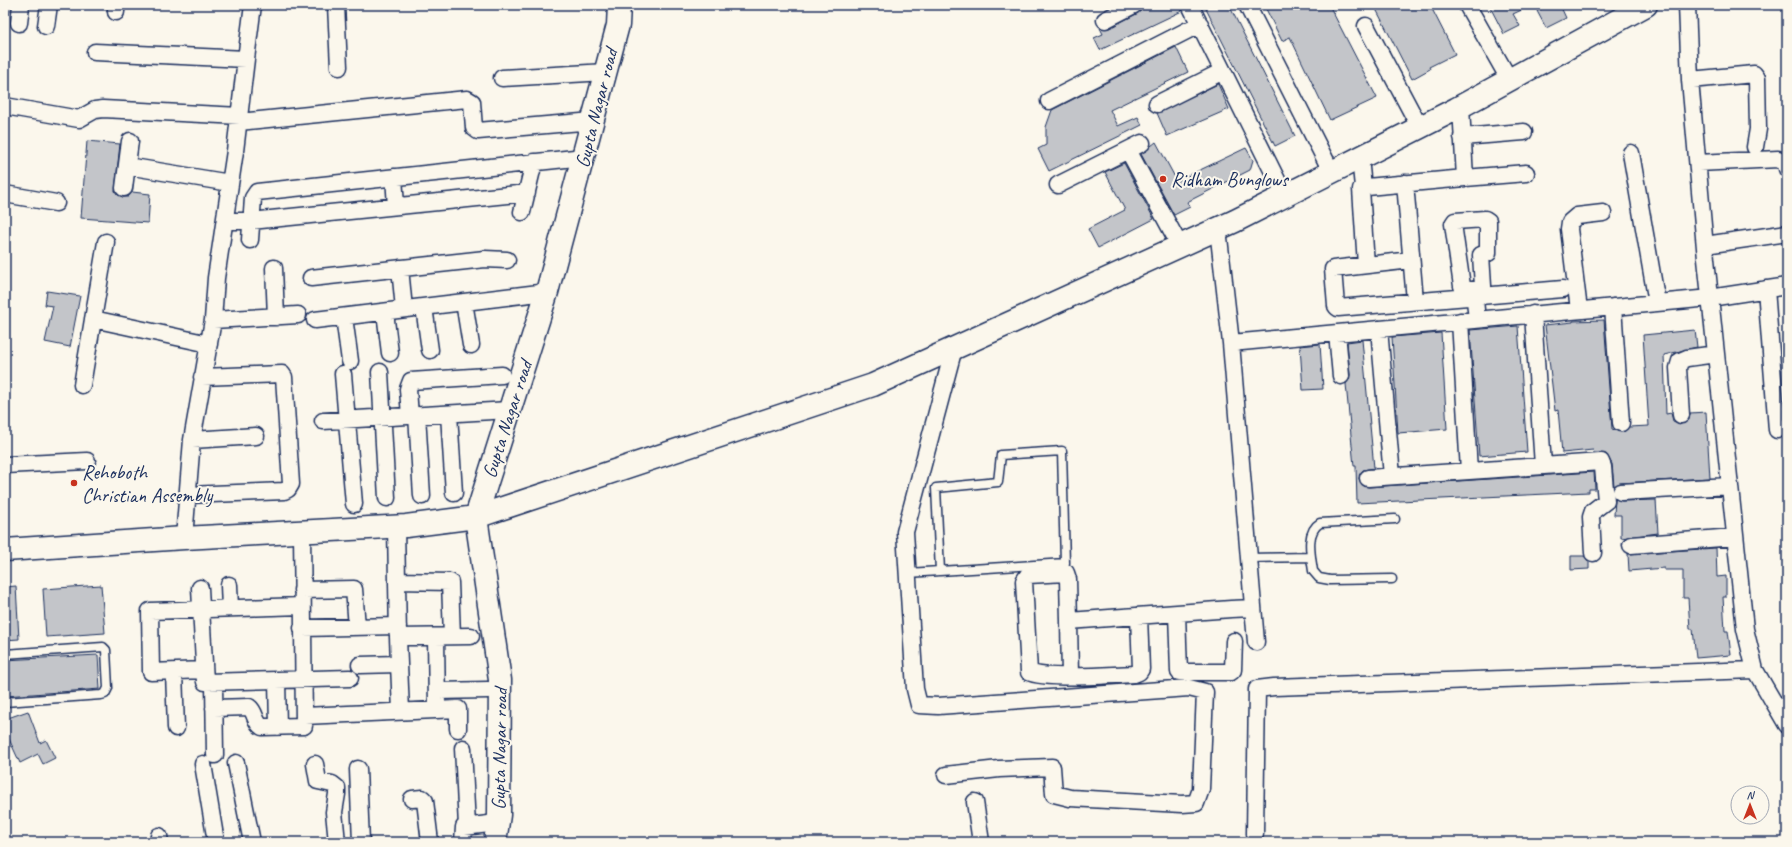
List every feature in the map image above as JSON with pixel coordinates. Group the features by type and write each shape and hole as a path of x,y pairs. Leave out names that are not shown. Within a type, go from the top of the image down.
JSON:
{"street":[{"path":"19,23 21,5"},
{"path":"46,26 49,5"},
{"path":"184,538 192,440 213,320 216,278 239,119 253,5"},
{"path":"336,5 339,67"},
{"name":"Gupta Nagar road","path":"496,833 500,680 476,517 547,292 618,25 619,5"},
{"path":"1105,20 1134,5"},
{"path":"1190,5 1285,196"},
{"path":"1247,5 1332,173"},
{"path":"1467,5 1510,79"},
{"path":"5,550 396,526 476,517 873,385 1218,229 1332,173 1461,107 1646,5"},
{"path":"1687,5 1690,80 1705,245 1734,537 1745,629 1755,670 1787,725"},
{"path":"1049,101 1200,24"},
{"path":"1366,26 1420,128"},
{"path":"95,52 246,59"},
{"path":"1157,104 1223,71"},
{"path":"502,78 606,72"},
{"path":"1690,80 1754,74 1756,78 1758,122 1755,147"},
{"path":"5,106 79,119 95,110 103,108 239,119 467,99 472,102 474,128 478,131 593,121"},
{"path":"1461,107 1465,178"},
{"path":"1462,137 1524,132"},
{"path":"124,188 130,141"},
{"path":"1058,185 1142,143"},
{"path":"1128,150 1180,246"},
{"path":"1631,154 1657,303"},
{"path":"250,240 253,198 257,192 584,157"},
{"path":"1360,158 1363,187 1361,189 1366,265"},
{"path":"1698,163 1778,159 1786,163 1787,169"},
{"path":"522,212 534,162"},
{"path":"127,166 230,184"},
{"path":"1363,187 1526,173"},
{"path":"394,177 396,206"},
{"path":"1405,183 1415,300"},
{"path":"225,221 251,221 527,193"},
{"path":"5,194 56,203"},
{"path":"1579,310 1569,229 1570,222 1577,216 1603,213"},
{"path":"1218,229 1231,343 1256,642"},
{"path":"1705,245 1787,232"},
{"path":"82,386 106,242"},
{"path":"311,278 485,259 507,260"},
{"path":"1411,260 1333,269 1335,303 1338,308 1474,293 1563,289"},
{"path":"274,268 276,317"},
{"path":"400,268 404,309"},
{"path":"1231,343 1710,298 1787,286"},
{"path":"1766,289 1777,430"},
{"path":"315,320 547,292"},
{"path":"1474,293 1477,320"},
{"path":"464,302 471,345"},
{"path":"424,307 430,350"},
{"path":"1613,307 1621,423"},
{"path":"385,312 390,353"},
{"path":"1533,314 1543,466"},
{"path":"213,320 298,315"},
{"path":"344,317 348,420 354,504"},
{"path":"93,320 209,344"},
{"path":"1460,321 1469,471"},
{"path":"1379,329 1392,476"},
{"path":"1337,333 1341,376"},
{"path":"946,774 999,769 1052,767 1054,794 1070,798 1182,804 1196,803 1201,789 1205,692 1189,688 938,706 919,705 915,689 906,532 954,348"},
{"path":"1681,415 1678,368 1680,361 1687,358 1716,354"},
{"path":"380,372 387,498"},
{"path":"188,495 284,491 288,489 291,484 284,377 282,374 202,377"},
{"path":"422,496 413,416 408,389 411,381 502,375"},
{"path":"323,421 509,410"},
{"path":"449,414 454,493"},
{"path":"192,440 256,436"},
{"path":"5,465 87,461"},
{"path":"1368,478 1597,462 1602,464 1606,501 1593,511 1591,517 1593,553"},
{"path":"1621,492 1730,486"},
{"path":"396,526 401,711"},
{"path":"214,708 249,707 253,711 259,725 262,727 304,726 302,531"},
{"path":"1631,545 1734,537"},
{"path":"1070,676 1068,579 1066,574 1028,575 1024,581 1029,672 1070,676 1134,674 1139,672 1141,669 1139,616"},
{"path":"397,581 450,582 452,636"},
{"path":"229,585 230,608"},
{"path":"200,588 205,682 214,683 350,678"},
{"path":"302,590 354,589 357,627"},
{"path":"204,670 153,672 150,670 150,611 302,606"},
{"path":"1069,620 1253,608"},
{"path":"1177,613 1179,672 1231,672 1233,670 1234,641"},
{"path":"302,628 357,627 436,637 471,636"},
{"path":"436,637 437,710"},
{"path":"360,665 399,664"},
{"path":"1255,834 1257,689 1274,687 1755,670"},
{"path":"174,672 176,728"},
{"path":"277,680 278,727"},
{"path":"214,683 214,708 209,759 216,842"},
{"path":"437,691 488,690"},
{"path":"304,716 458,709 458,729"},
{"path":"463,748 467,826"},
{"path":"236,763 252,842"},
{"path":"315,764 318,781 332,784 337,788 338,794 334,812 337,842"},
{"path":"358,769 361,842"},
{"path":"412,799 422,798 425,801 430,842"},
{"path":"975,802 981,842"},
{"path":"467,826 496,833"},
{"path":"464,842 463,827 467,826"}],"lane":[{"path":"908,573 940,571 1065,563 1062,451 1001,455 998,482 936,488 940,571"},
{"path":"1392,579 1330,580 1319,578 1313,571 1311,557 1311,535 1316,526 1320,523 1396,519"},
{"path":"1249,558 1311,557"},
{"path":"5,654 103,647 106,650 108,688 105,694 101,695 5,702"}],"building":[{"path":"1144,5 1181,5 1182,11 1100,50 1094,38 1103,34 1100,28 1109,28 1138,13"},
{"path":"1204,5 1229,5 1295,136 1275,146"},
{"path":"1264,5 1329,5 1377,98 1330,120 1290,37 1282,41"},
{"path":"1383,5 1430,5 1455,54 1429,67 1430,69 1412,79 1376,9"},
{"path":"1489,5 1532,5 1513,14 1520,26 1504,34"},
{"path":"1550,5 1560,5 1566,18 1546,28 1537,11"},
{"path":"1176,47 1188,72 1110,110 1118,126 1138,117 1142,125 1049,171 1038,149 1046,145 1046,127 1052,110"},
{"path":"1218,84 1229,109 1167,136 1157,113"},
{"path":"87,141 120,144 115,191 118,195 123,197 128,197 132,192 150,194 148,223 81,218"},
{"path":"1156,142 1177,181 1246,148 1253,160 1250,170 1187,202 1190,207 1174,215 1141,154"},
{"path":"1124,163 1154,219 1098,248 1088,229 1125,210 1105,172"},
{"path":"47,291 80,296 70,347 45,342 53,306 45,305"},
{"path":"1604,320 1612,429 1621,432 1629,427 1649,426 1643,335 1695,330 1697,347 1664,355 1666,414 1671,413 1673,421 1681,424 1689,420 1690,413 1706,412 1710,478 1620,483 1614,486 1612,464 1606,454 1594,453 1593,450 1562,453 1558,410 1555,411 1545,325 1573,321"},
{"path":"1518,326 1527,452 1479,456 1470,330"},
{"path":"1441,333 1447,429 1398,433 1392,337"},
{"path":"1362,340 1374,468 1363,470 1360,474 1359,479 1364,486 1369,487 1594,472 1595,489 1589,489 1589,492 1357,503 1356,466 1354,466 1346,384 1350,375 1347,342"},
{"path":"1320,344 1323,389 1303,390 1300,346"},
{"path":"1615,499 1622,501 1656,500 1658,533 1621,538 1621,515 1614,515"},
{"path":"1716,548 1717,577 1726,576 1726,597 1723,597 1725,631 1728,631 1731,655 1696,658 1693,629 1690,629 1688,598 1683,598 1683,570 1664,570 1664,568 1629,571 1628,554"},
{"path":"1571,556 1584,556 1589,562 1589,569 1571,570"},
{"path":"101,585 105,633 46,637 43,589"},
{"path":"16,586 19,639 5,640 5,587"},
{"path":"98,655 100,689 5,696 5,660"},
{"path":"28,711 40,743 46,740 55,758 43,764 38,754 20,763 9,739 5,741 5,719"}],"place":[{"name":"Ridham Bunglows","path":"1163,179"},
{"name":"Rehoboth Christian Assembly","path":"74,483"}]}
